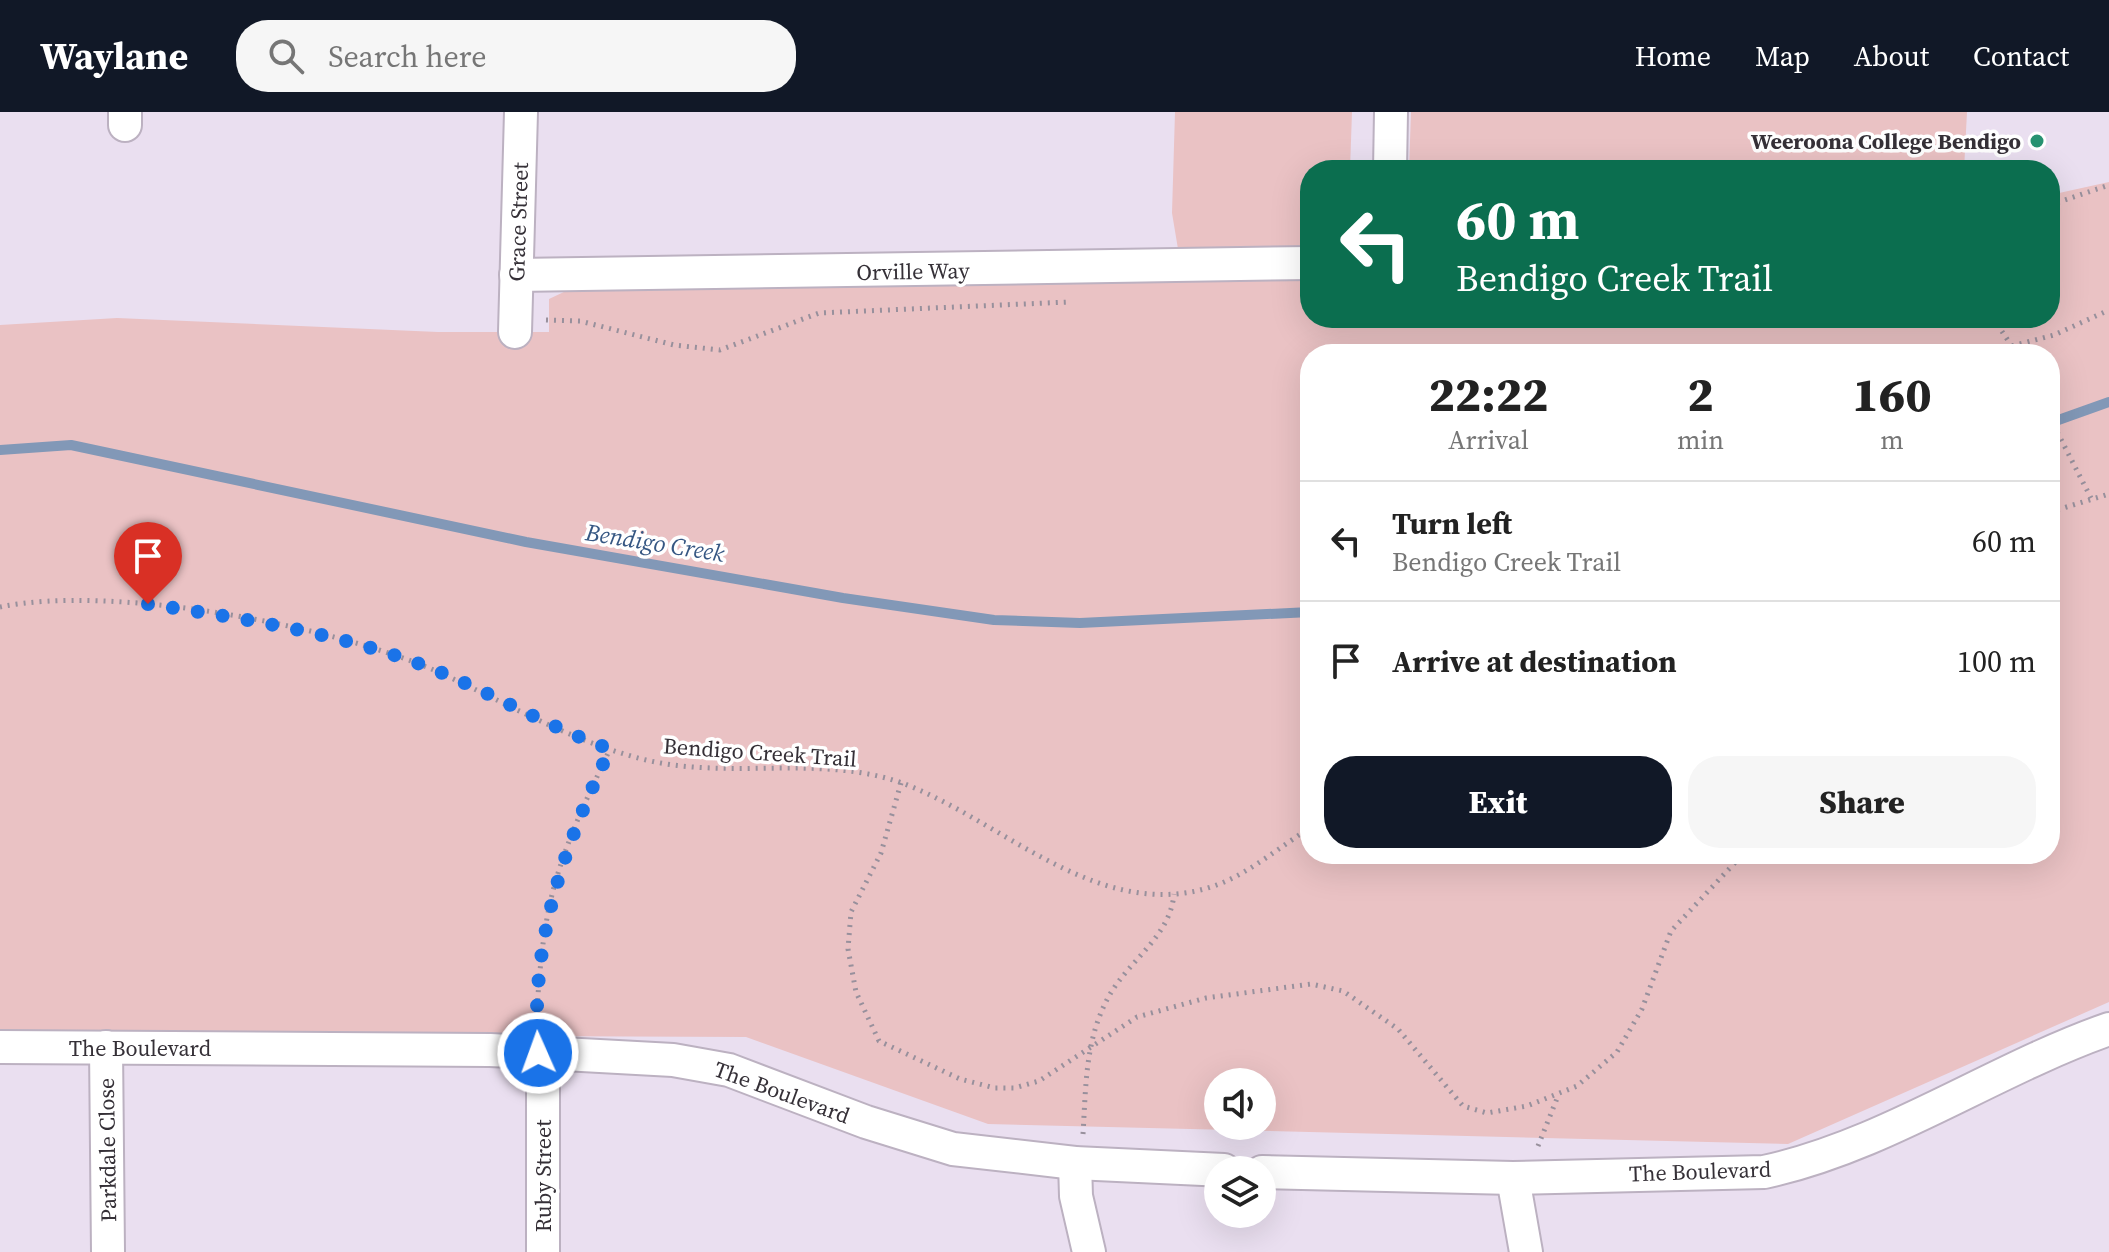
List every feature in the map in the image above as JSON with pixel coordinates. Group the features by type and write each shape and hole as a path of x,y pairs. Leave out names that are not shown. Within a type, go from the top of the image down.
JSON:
{"street":[{"name":"Grace Street","path":"515,325 521,112"},
{"path":"1390,160 1391,112"},
{"name":"Orville Way","path":"516,275 1300,263"},
{"name":"The Boulevard","path":"1276,1172 1525,1177 1733,1175 1792,1166 2109,1029"},
{"name":"The Boulevard","path":"0,1047 540,1053 673,1060 729,1070 866,1122 942,1146 1080,1163 1204,1169"},
{"name":"Parkdale Close","path":"106,1047 108,1252"},
{"name":"Ruby Street","path":"540,1053 543,1252"},
{"path":"1080,1163 1076,1196 1089,1252"},
{"path":"1525,1177 1526,1252"}],"path":[{"path":"2060,202 2109,185"},
{"path":"515,325 580,321 674,345 720,350 819,313 1084,302"},
{"path":"2019,344 2068,330 2109,310"},
{"path":"2060,437 2091,498"},
{"path":"2060,509 2109,494"},
{"name":"Bendigo Creek Trail","path":"0,607 55,600 99,600 226,616 332,637 432,669 519,712 610,749 673,765 843,771 901,783 1109,887 1146,895 1199,890 1236,877 1300,835"},
{"path":"540,1053 540,966 553,890 567,844 610,749"},
{"path":"901,783 881,853 851,912 848,931 856,992 874,1035 889,1046 960,1079 995,1088 1014,1088 1039,1081 1137,1017 1180,1004 1265,988 1327,985 1343,991 1398,1029 1452,1095 1475,1112 1506,1111 1558,1095 1592,1076 1617,1052 1642,1009 1671,931 1734,864"},
{"path":"1080,1163 1089,1047 1109,996 1170,919 1174,894"},
{"path":"1525,1177 1558,1095"}],"shaded area":[{"path":"1175,112 1352,112 1350,160 1300,160 1300,246 1178,249 1172,213"},
{"path":"1411,112 1967,112 1965,160 1409,160"},
{"path":"2109,182 2109,1002 1788,1144 1276,1131 1276,1068 1204,1068 1204,1129 988,1124 746,1037 0,1034 0,325 117,318 438,332 549,332 549,299 568,290 1300,278 1300,328 2060,328 2060,193"}],"waterway":[{"name":"Bendigo Creek","path":"2060,419 2109,402"},
{"name":"Bendigo Creek","path":"0,450 71,445 526,542 843,598 994,620 1080,623 1300,612"}],"place":[{"name":"Weeroona College Bendigo","path":"2037,141"}],"route":[{"path":"148,604 278,625 387,654 432,669 519,712 610,749 567,844 553,890 540,966 536,1024 538,1053"}]}
